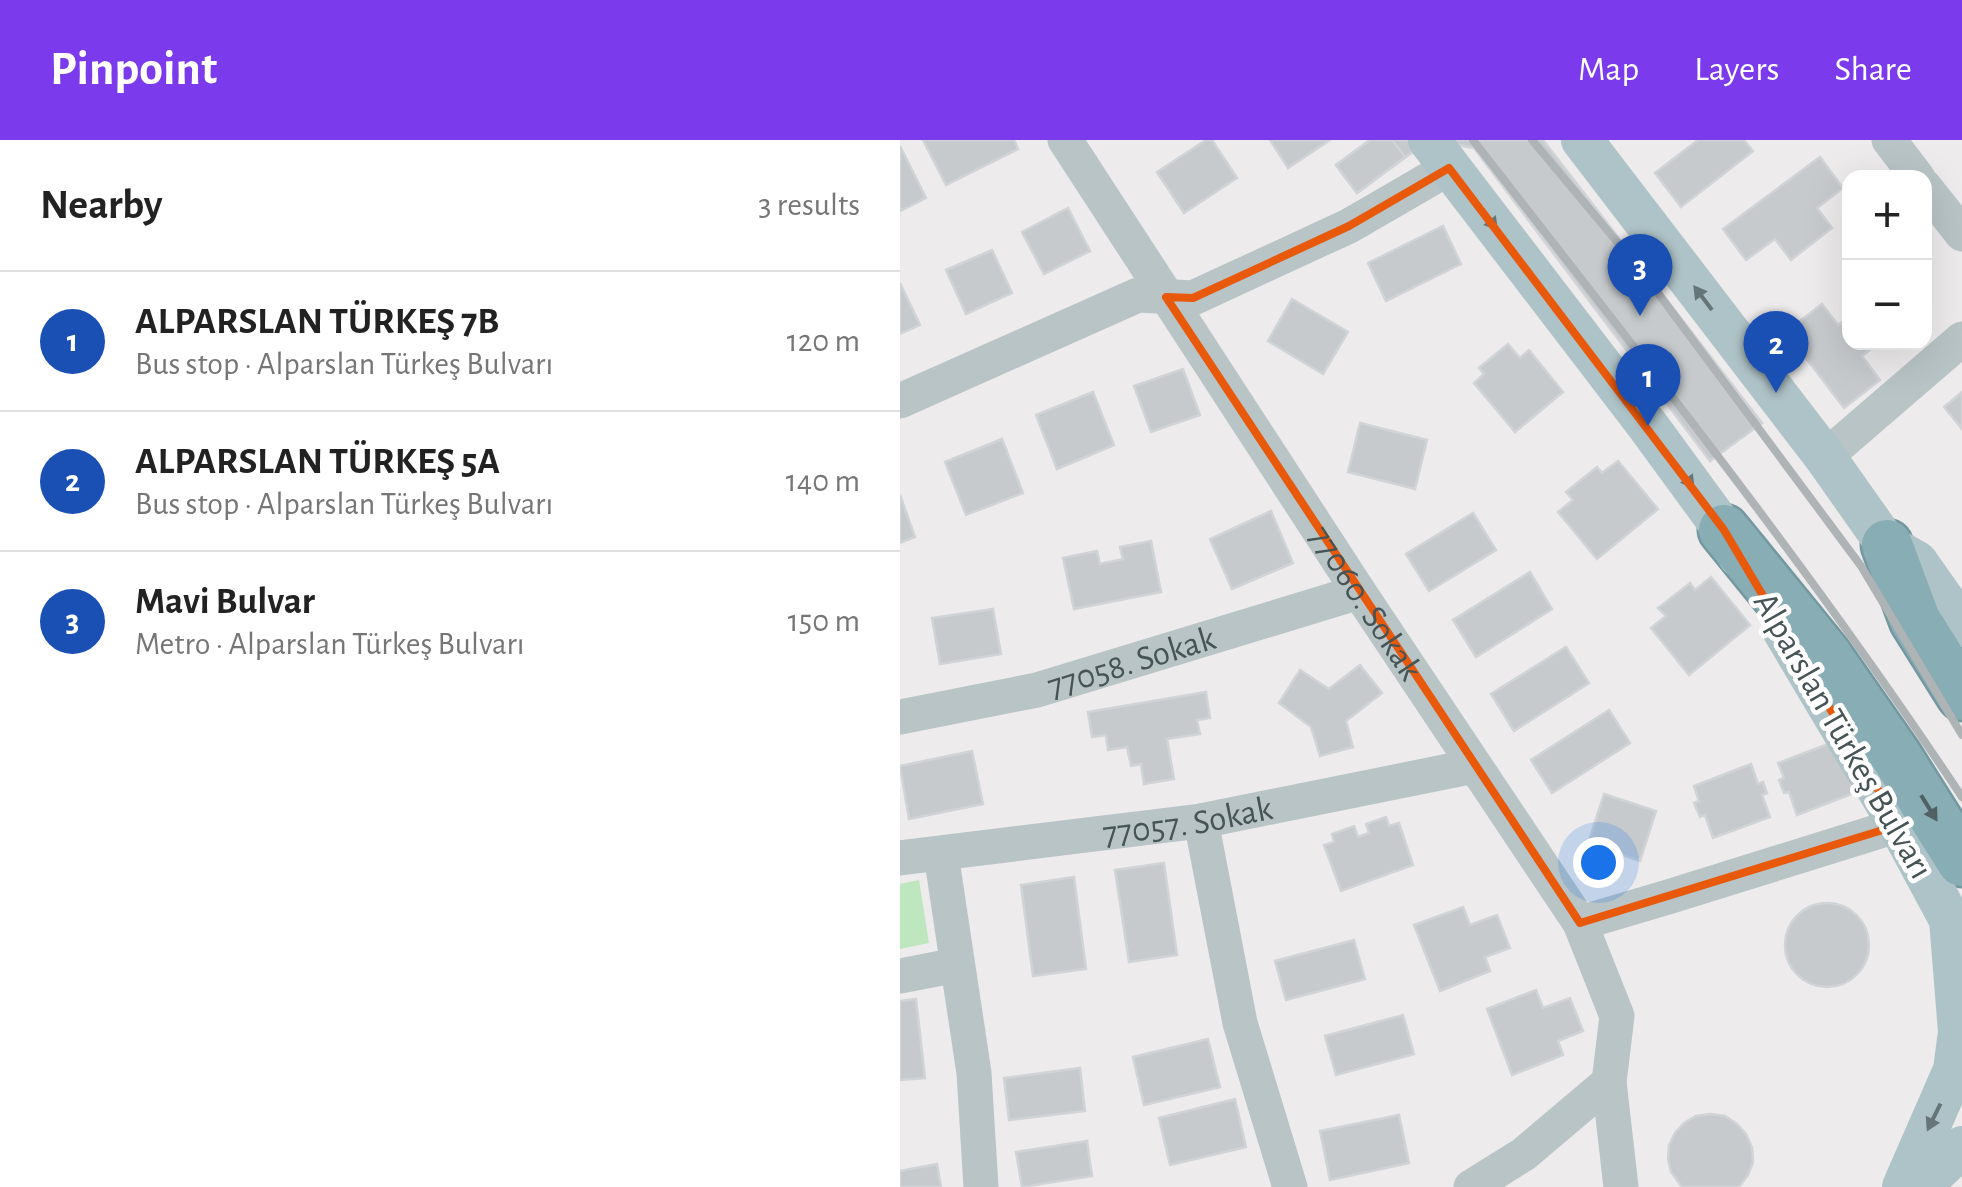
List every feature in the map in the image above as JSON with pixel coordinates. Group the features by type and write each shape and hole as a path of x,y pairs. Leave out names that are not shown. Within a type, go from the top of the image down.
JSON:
{"highway":[{"name":"Alparslan Türkeş Bulvarı","path":"1724,530 1825,654 1962,861"},
{"path":"1887,544 1915,620 1962,695"}],"main road":[{"path":"1582,140 1825,456 1887,544 1917,562 1962,626"},
{"name":"Alparslan Türkeş Bulvarı","path":"1439,154 1724,530 1899,825 1956,931"},
{"path":"1937,1170 1959,1032 1956,931"}],"street":[{"name":"77060. Sokak","path":"1065,140 1359,592 1580,922 1616,1016 1609,1082 1621,1187"},
{"path":"1889,140 1912,170"},
{"path":"900,401 1138,296 1193,298 1350,226 1439,154"},
{"path":"1932,196 1962,234"},
{"path":"1825,456 1962,339"},
{"name":"77058. Sokak","path":"900,717 1036,690 1359,592"},
{"name":"77057. Sokak","path":"900,858 1201,821 1474,766"},
{"path":"1201,821 1240,1023 1290,1187"},
{"path":"1580,922 1899,825"},
{"path":"942,854 974,1073 981,1187"},
{"path":"900,976 957,965"},
{"path":"1471,1187 1524,1154 1609,1082"}],"highlighted area":[{"path":"1449,168 1724,530 1899,825 1580,923 1166,297 1193,298 1349,226"}],"green space":[{"path":"919,880 929,943 900,949 900,884"}],"building":[{"path":"923,140 1014,140 1018,149 946,185"},
{"path":"1206,140 1212,140 1237,178 1184,213 1157,172"},
{"path":"1270,140 1330,140 1288,168"},
{"path":"1370,140 1429,140 1357,193 1336,165"},
{"path":"1370,140 1392,140 1405,157 1357,193 1336,165"},
{"path":"1429,140 1543,140 1762,423 1710,461 1474,148"},
{"path":"1698,140 1744,140 1753,151 1681,207 1655,173"},
{"path":"900,146 926,198 900,211"},
{"path":"1820,157 1842,187 1817,208 1832,228 1791,260 1775,239 1746,260 1723,229"},
{"path":"1068,208 1090,251 1044,274 1022,232"},
{"path":"1443,226 1461,264 1386,301 1368,263"},
{"path":"992,250 1012,293 966,314 946,270"},
{"path":"900,283 920,325 900,334"},
{"path":"1292,299 1348,332 1323,374 1268,341"},
{"path":"1822,304 1838,325 1842,322 1842,350 1870,350 1862,356 1880,380 1844,408 1786,332"},
{"path":"1508,344 1520,358 1529,350 1563,392 1515,432 1474,383 1484,374 1479,368"},
{"path":"1183,369 1200,415 1151,432 1134,386"},
{"path":"1093,392 1114,445 1057,469 1036,415"},
{"path":"1962,392 1962,429 1944,407"},
{"path":"1360,423 1427,440 1415,489 1348,472"},
{"path":"1002,439 1023,493 966,515 945,462"},
{"path":"1618,461 1658,509 1597,559 1558,512 1573,500 1566,492 1597,467 1602,473"},
{"path":"900,495 915,537 900,543"},
{"path":"1271,511 1293,563 1232,589 1210,539"},
{"path":"1473,513 1496,550 1429,591 1406,554"},
{"path":"1151,541 1161,592 1074,609 1063,558 1097,551 1100,564 1123,559 1120,547"},
{"path":"1530,572 1552,609 1476,657 1453,620"},
{"path":"1711,577 1750,625 1689,675 1651,628 1666,616 1658,608 1690,583 1695,590"},
{"path":"993,609 1001,654 940,664 932,618"},
{"path":"1566,647 1589,683 1514,731 1491,694"},
{"path":"1360,665 1382,693 1346,721 1353,747 1320,756 1311,727 1279,703 1300,670 1329,689"},
{"path":"1206,692 1210,718 1197,720 1200,734 1167,739 1174,779 1144,784 1141,764 1131,766 1127,747 1108,750 1106,735 1092,737 1088,712"},
{"path":"1609,710 1630,743 1552,793 1531,760"},
{"path":"1836,741 1854,793 1797,815 1789,792 1784,793 1779,780 1784,778 1778,763"},
{"path":"972,751 983,804 909,819 900,766"},
{"path":"1751,764 1758,784 1763,782 1767,793 1762,795 1770,817 1713,838 1705,815 1700,817 1694,803 1699,801 1694,786"},
{"path":"1604,794 1656,811 1640,861 1588,844"},
{"path":"1386,817 1389,826 1399,823 1413,865 1341,891 1324,845 1334,842 1332,834 1354,826 1358,837 1369,833 1366,824"},
{"path":"1164,863 1177,955 1129,962 1115,870"},
{"path":"1074,877 1086,969 1033,976 1021,885"},
{"path":"1827,903 1843,906 1857,915 1866,929 1866,961 1857,975 1843,984 1827,987 1811,984 1797,975 1788,961 1785,945 1788,929 1797,915 1811,906"},
{"path":"1463,907 1470,925 1497,915 1510,948 1485,957 1490,971 1440,991 1414,925"},
{"path":"1354,940 1365,979 1286,1000 1275,961"},
{"path":"1536,990 1543,1008 1570,998 1583,1031 1558,1041 1563,1055 1512,1075 1487,1009"},
{"path":"916,999 925,1078 900,1080 900,1001"},
{"path":"1403,1015 1414,1054 1336,1075 1325,1036"},
{"path":"1208,1039 1220,1087 1144,1105 1133,1057"},
{"path":"1080,1068 1085,1111 1009,1120 1004,1078"},
{"path":"1235,1099 1246,1147 1170,1165 1159,1118"},
{"path":"1399,1115 1409,1163 1330,1180 1320,1131"},
{"path":"1696,1116 1725,1116 1737,1124 1752,1147 1753,1162 1739,1187 1682,1187 1671,1172 1669,1145 1675,1133"},
{"path":"1087,1141 1092,1176 1022,1187 1016,1152"},
{"path":"937,1164 941,1187 900,1187 900,1171"}],"railway":[{"path":"1473,140 1785,546 1962,797"},
{"path":"1532,140 1643,273 1861,566 1962,735"}],"place":[{"name":"Mavi Bulvar","path":"1640,316"},
{"name":"ALPARSLAN TÜRKEŞ 5A","path":"1776,393"},
{"name":"ALPARSLAN TÜRKEŞ 7B","path":"1648,426"}]}
